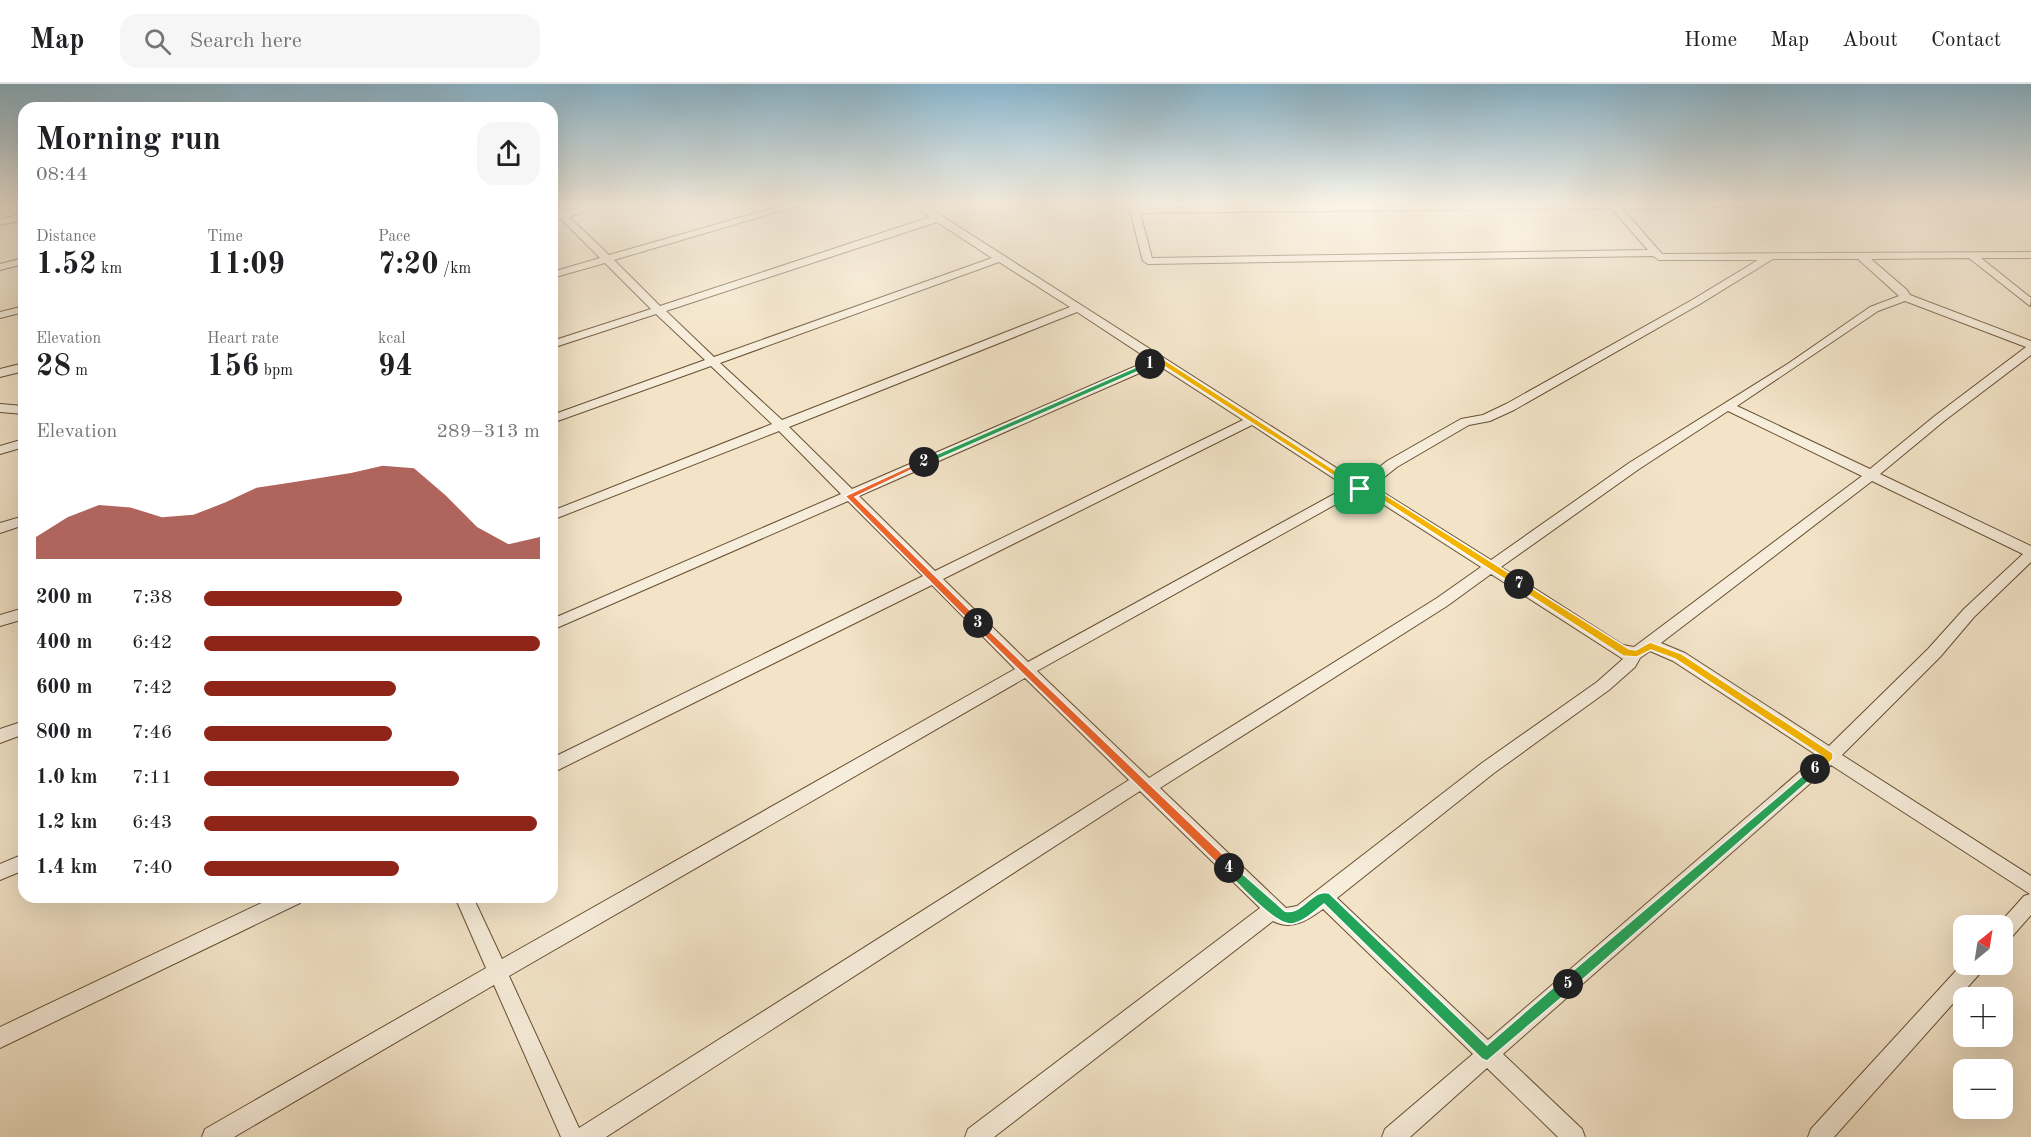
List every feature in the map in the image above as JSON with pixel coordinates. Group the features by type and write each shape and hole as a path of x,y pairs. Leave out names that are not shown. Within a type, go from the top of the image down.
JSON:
{"street":[{"path":"598,253 781,426 931,577 1273,910 1290,918 1298,916 1324,897 1488,768 1603,686 1642,650 1870,476 2031,347"},
{"path":"558,273 630,253"},
{"path":"558,343 831,253"},
{"path":"993,253 1360,489"},
{"path":"1146,253 1148,261 1647,253"},
{"path":"1656,253 1659,257 2031,255"},
{"path":"1971,255 2030,303"},
{"path":"1360,489 1392,464 1465,422 1486,418 1510,407 1696,302 1771,256"},
{"path":"1862,256 1903,292 1905,297"},
{"path":"558,417 1001,258"},
{"path":"0,267 18,262"},
{"path":"586,1137 1144,785 1443,602 1634,466 1729,407 1875,309 1905,297 2031,347"},
{"path":"558,514 1078,308"},
{"path":"0,315 18,310"},
{"path":"558,622 1159,360"},
{"path":"0,373 18,368"},
{"path":"1394,1137 1830,756 1934,653 1969,613 2031,553 1729,407"},
{"path":"0,408 18,410"},
{"path":"558,763 1252,420"},
{"path":"0,450 18,445"},
{"path":"213,1137 580,924 1026,670 1351,490 1375,492 1618,649 1642,650 1679,657 2031,886"},
{"path":"0,528 18,522"},
{"path":"0,621 18,615"},
{"path":"0,736 18,729"},
{"path":"0,872 18,864"},
{"path":"1324,897 1574,1137"},
{"path":"2013,922 2031,902"},
{"path":"0,1038 281,903"},
{"path":"467,903 572,1137"},
{"path":"976,1137 1273,910"},
{"path":"1819,1137 1966,975"}],"route":[{"path":"1159,360 1360,489 1366,488 1375,492 1618,649 1634,654 1650,645 1679,657 1830,756 1487,1054 1324,897 1298,916 1290,918 1281,916 1273,910 849,496 1159,360"}]}
